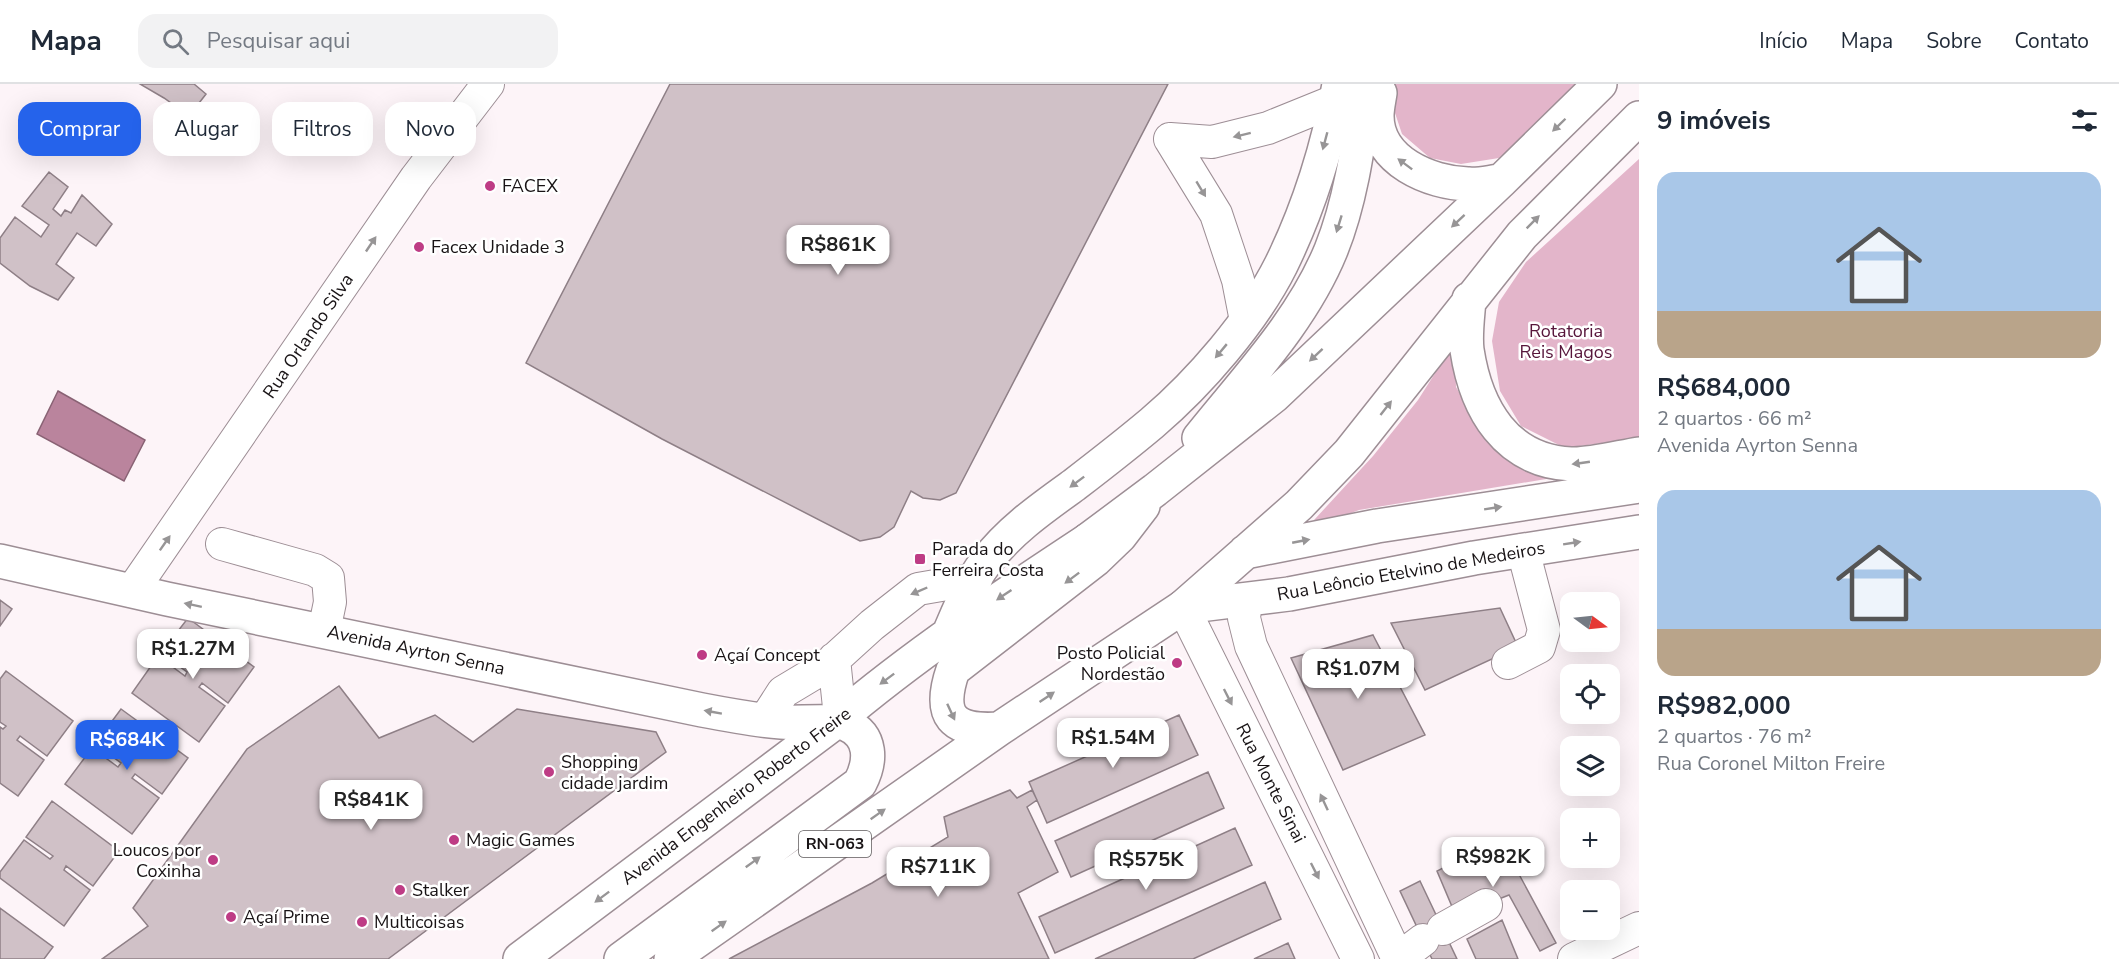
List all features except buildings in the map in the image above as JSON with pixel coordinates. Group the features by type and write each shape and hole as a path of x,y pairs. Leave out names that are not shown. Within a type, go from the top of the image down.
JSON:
{"main road":[{"path":"999,729 967,729 957,723 949,712 946,701 946,690 953,670 1095,560 1120,536 1304,302 1331,250 1346,200 1358,145 1367,84"},
{"path":"1381,84 1377,117 1382,138 1396,157 1416,172 1443,180 1468,184 1501,181"},
{"path":"1160,486 1274,396 1600,84"},
{"name":"Avenida Engenheiro Roberto Freire","path":"950,631 966,594 985,563 1008,537 1034,514 1153,422 1203,372 1246,321 1280,266 1310,197 1338,92"},
{"path":"1183,607 1299,505 1349,453 1522,235 1639,118"},
{"path":"1469,299 1467,347 1475,384 1488,417 1512,444 1538,459 1572,464 1639,453"},
{"name":"Avenida Engenheiro Roberto Freire","path":"520,959 837,720 950,631 1088,540 1160,486"},
{"path":"1243,553 1377,526 1639,486"},
{"name":"Rua Leôncio Etelvino de Medeiros","path":"1183,607 1289,594 1523,550 1639,532"},
{"name":"Avenida Ayrton Senna","path":"0,561 132,591 702,710 765,720 837,720"},
{"name":"RN-063","path":"684,955 999,729 1183,607"},
{"path":"621,959 860,783 867,768 866,744 859,733 837,720"}],"street":[{"name":"Rua Orlando Silva","path":"132,591 416,178 488,84"},
{"path":"1246,321 1239,280 1216,214 1170,140 1212,142 1269,128 1338,92"},
{"path":"222,544 315,570 328,578 330,602 324,631"},
{"path":"1508,663 1539,647 1544,630 1523,550"},
{"path":"765,720 783,692 828,665 872,625 918,589 976,579"},
{"name":"Rua Monte Sinai","path":"1246,600 1244,618 1251,646 1395,957"},
{"name":"Rua Monte Sinai","path":"1183,607 1357,956"},
{"path":"1212,665 1251,646"},
{"path":"834,659 837,720"},
{"path":"1357,956 1374,942 1384,942 1395,957 1486,904"},
{"path":"1574,959 1639,928"}],"green space":[{"path":"1394,84 1582,84 1499,158 1461,164 1430,158 1402,134 1392,104"},
{"name":"Rotatoria Reis Magos","path":"1639,159 1639,438 1565,448 1521,426 1500,391 1492,341 1499,302 1526,262"},
{"path":"1455,342 1456,387 1482,433 1558,477 1359,510 1303,532 1373,456 1418,400"}],"shaded area":[{"path":"58,391 145,440 124,481 37,434"}],"place":[{"name":"FACEX","path":"490,186"},
{"name":"Facex Unidade 3","path":"419,247"},
{"name":"Parada do Ferreira Costa","path":"920,559"},
{"name":"Açaí Concept","path":"702,655"},
{"name":"Posto Policial Nordestão","path":"1177,663"},
{"name":"Shopping cidade jardim","path":"549,772"},
{"name":"Magic Games","path":"454,840"},
{"name":"Loucos por Coxinha","path":"213,860"},
{"name":"Stalker","path":"400,890"},
{"name":"Açaí Prime","path":"231,917"},
{"name":"Multicoisas","path":"362,922"}]}
